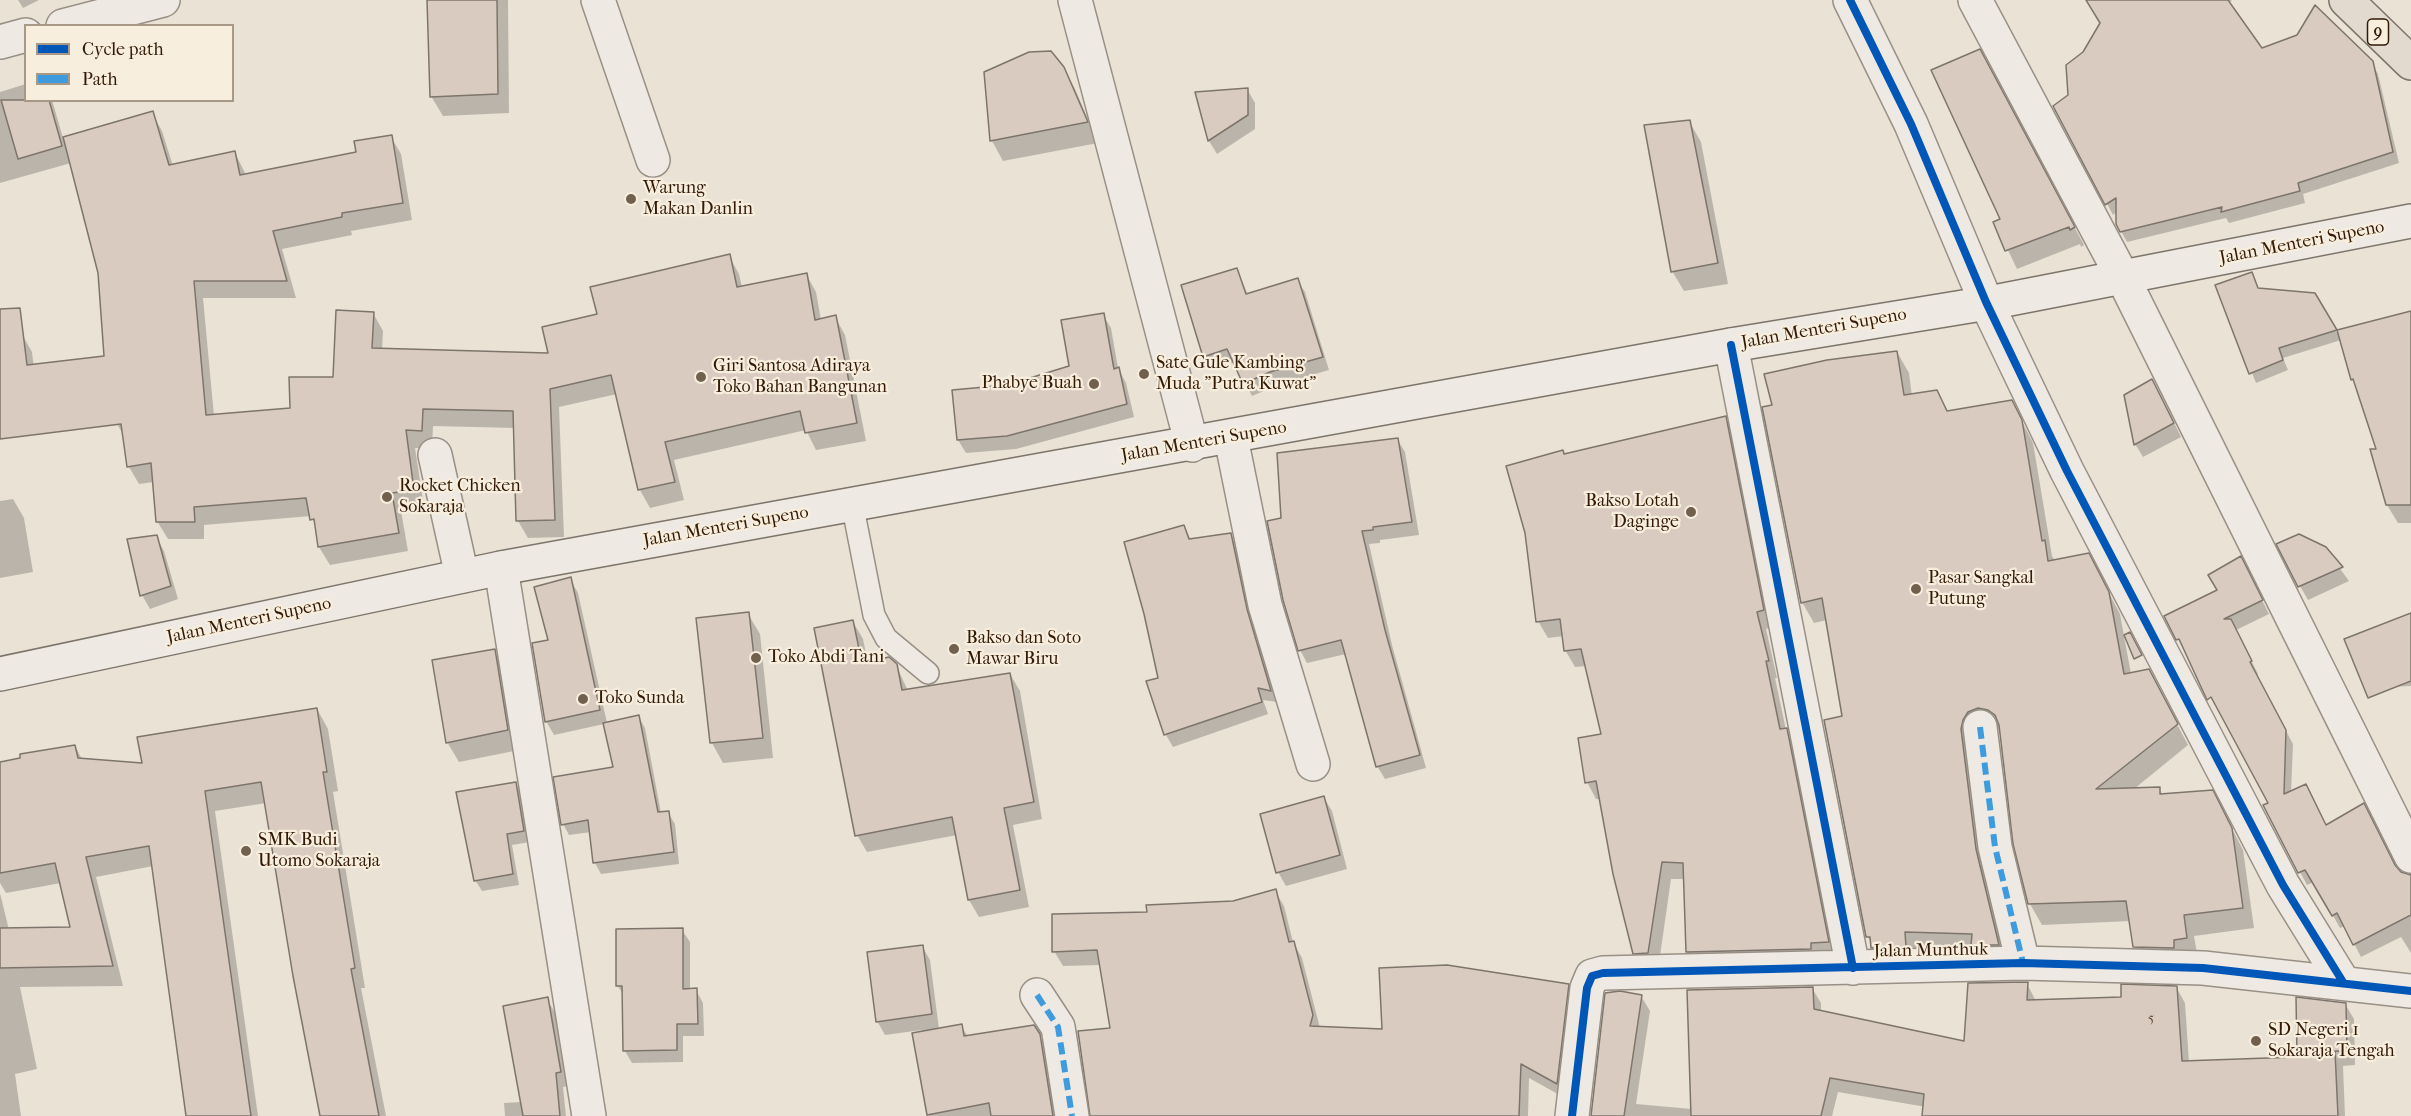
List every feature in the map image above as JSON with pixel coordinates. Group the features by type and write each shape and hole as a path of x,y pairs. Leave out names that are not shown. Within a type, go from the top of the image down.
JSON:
{"highway":[{"name":"9","path":"2346,0 2411,63"}],"street":[{"path":"71,24 163,0"},
{"path":"598,0 653,160"},
{"path":"1075,0 1192,444"},
{"path":"1850,0 1911,124 1986,302 2067,471 2283,885 2343,982"},
{"path":"1976,0 2123,278 2411,856"},
{"path":"0,42 24,36"},
{"name":"Jalan Menteri Supeno","path":"0,674 501,568 852,503 1231,438 1731,345 2123,278 2411,221"},
{"path":"1731,345 1853,968"},
{"path":"1231,438 1265,605 1312,764"},
{"path":"435,454 462,576"},
{"path":"501,568 589,1116"},
{"path":"1980,727 1995,848 2023,963"},
{"name":"Jalan Munthuk","path":"1572,1116 1587,988 1592,976 2023,963 2203,968 2411,991"},
{"path":"1037,995 1058,1027 1072,1116"}],"lane":[{"path":"852,503 874,615 886,638 928,673"}],"building":[{"path":"427,0 497,0 498,94 430,97"},
{"path":"2086,0 2228,0 2262,48 2297,35 2315,5 2373,61 2393,152 2298,183 2300,191 2221,212 2222,207 2120,232 2116,224 2116,198 2105,205 2053,106 2068,95 2066,65 2083,52 2100,23"},
{"path":"1980,49 2075,227 2070,230 2069,227 2005,251 1993,222 2000,219 1931,70"},
{"path":"1051,51 1064,67 1088,122 990,141 984,72 1029,52"},
{"path":"1248,88 1248,115 1208,141 1195,92"},
{"path":"1,100 50,102 62,146 18,159"},
{"path":"153,111 169,165 235,151 240,175 356,152 354,141 392,135 403,203 342,213 342,217 273,231 287,281 194,281 206,415 290,408 289,377 333,377 336,310 374,312 372,348 548,353 542,327 597,314 590,287 730,254 737,287 807,273 815,320 836,315 857,423 805,433 800,411 665,442 675,482 638,490 611,375 550,389 555,520 516,521 513,411 423,409 422,431 406,430 414,490 392,493 399,533 318,547 314,519 310,520 306,498 194,507 195,522 156,522 151,463 127,467 121,424 0,439 0,309 20,308 27,365 104,356 98,273 63,137"},
{"path":"1690,120 1718,263 1671,272 1644,125"},
{"path":"1237,268 1246,294 1298,278 1323,357 1270,372 1243,384 1227,349 1203,357 1181,285"},
{"path":"2252,272 2258,288 2315,293 2337,330 2279,348 2283,360 2249,374 2215,285"},
{"path":"2411,311 2411,505 2386,505 2370,449 2376,449 2353,379 2351,380 2337,330"},
{"path":"1104,313 1114,369 1119,367 1127,404 1007,436 957,440 952,390 1007,385 1069,366 1061,320"},
{"path":"1897,351 1904,395 1937,390 1947,411 2012,400 2022,420 2042,541 2045,540 2048,561 2089,553 2109,592 2124,674 2149,669 2178,724 2096,789 2160,787 2160,794 2213,790 2232,828 2243,908 2184,915 2187,938 2174,940 2174,948 2133,947 2126,901 2028,904 2013,844 1999,725 1995,715 1988,710 1978,708 1968,712 1961,729 1976,849 1999,945 1971,945 1972,934 1905,932 1906,947 1871,948 1870,937 1866,937 1824,720 1842,716 1822,598 1801,603 1762,407 1772,405 1764,374 1827,360"},
{"path":"2152,379 2174,423 2134,445 2124,395"},
{"path":"1726,416 1764,610 1757,612 1769,661 1766,661 1780,729 1787,728 1829,942 1811,943 1811,949 1686,952 1683,863 1662,862 1648,953 1633,954 1613,874 1596,781 1585,783 1578,738 1601,734 1581,649 1564,651 1560,619 1536,622 1525,533 1506,466 1563,450 1564,454"},
{"path":"1398,438 1412,522 1373,527 1373,530 1362,531 1385,630 1420,755 1376,767 1341,640 1298,651 1283,600 1267,521 1281,518 1277,453"},
{"path":"1184,525 1189,539 1231,533 1247,609 1271,691 1258,688 1262,702 1164,735 1146,681 1158,678 1144,614 1124,542"},
{"path":"2299,534 2326,547 2343,567 2298,587 2276,544"},
{"path":"157,535 171,586 140,596 127,539"},
{"path":"2241,556 2263,600 2224,619 2231,619 2252,661 2250,662 2286,730 2284,794 2306,784 2326,825 2364,803 2395,865 2401,872 2411,875 2411,915 2353,945 2337,913 2332,916 2305,870 2298,873 2263,805 2268,803 2211,697 2207,700 2179,639 2176,640 2164,616 2217,590 2208,575"},
{"path":"571,577 600,710 545,722 532,643 548,640 534,587"},
{"path":"749,612 763,738 710,743 696,618"},
{"path":"2411,613 2411,681 2368,698 2344,639"},
{"path":"853,620 862,663 889,657 897,664 902,690 1010,673 1034,802 1004,808 1020,890 968,900 952,817 855,836 814,628"},
{"path":"2130,632 2142,655 2134,659 2124,635"},
{"path":"495,649 508,730 446,743 432,660"},
{"path":"317,708 327,772 323,772 355,968 351,969 379,1116 320,1116 293,976 261,782 205,791 251,1116 186,1116 149,846 86,857 113,966 0,968 0,928 70,927 55,863 0,873 0,762 20,758 20,754 75,745 78,758 142,763 137,737"},
{"path":"639,715 658,812 669,811 674,852 593,863 588,820 561,825 553,777 613,767 603,723"},
{"path":"516,782 524,831 507,834 513,874 474,881 456,792"},
{"path":"1324,796 1340,855 1276,873 1260,814"},
{"path":"1276,889 1289,942 1294,941 1313,1015 1310,1026 1382,1029 1379,968 1447,965 1569,984 1557,1084 1521,1064 1519,1116 1090,1116 1078,1031 1110,1028 1097,950 1052,952 1052,914 1147,912 1146,905 1233,901"},
{"path":"683,928 683,989 697,988 698,1024 677,1024 677,1050 623,1051 622,986 616,986 616,929"},
{"path":"923,945 932,1014 876,1022 867,952"},
{"path":"2028,982 2027,1000 2121,997 2121,984 2177,986 2182,1061 2297,1057 2296,997 2346,1003 2347,1051 2335,1051 2338,1116 1922,1116 1924,1094 1830,1078 1821,1116 1691,1116 1687,990 1813,987 1814,1009 1964,1041 1968,983"},
{"path":"1620,991 1642,995 1624,1116 1591,1116 1605,993"},
{"path":"548,997 561,1072 556,1073 560,1116 523,1116 503,1006"},
{"path":"962,1024 964,1036 1034,1025 1040,1034 1053,1116 991,1116 989,1103 927,1115 912,1033"}],"marked path":[{"path":"1980,727 1995,847 2023,963"},
{"path":"1037,995 1058,1027 1072,1116"}],"cycle path":[{"path":"1850,0 1911,124 1986,302 2067,471 2283,885 2343,982"},
{"path":"1731,345 1853,968"},
{"path":"1572,1116 1587,988 1592,976 1603,973 2023,963 2203,968 2411,991"}],"place":[{"name":"Warung Makan Danlin","path":"631,199"},
{"name":"Sate Gule Kambing Muda \"Putra Kuwat\"","path":"1144,374"},
{"name":"Giri Santosa Adiraya Toko Bahan Bangunan","path":"701,377"},
{"name":"Phabye Buah","path":"1094,384"},
{"name":"Rocket Chicken Sokaraja","path":"387,497"},
{"name":"Bakso Lotah Daginge","path":"1691,512"},
{"name":"Pasar Sangkal Putung","path":"1916,589"},
{"name":"Bakso dan Soto Mawar Biru","path":"954,649"},
{"name":"Toko Abdi Tani","path":"756,658"},
{"name":"Toko Sunda","path":"583,699"},
{"name":"SMK Budi Utomo Sokaraja","path":"246,851"},
{"name":"SD Negeri 1 Sokaraja Tengah","path":"2256,1041"}]}
